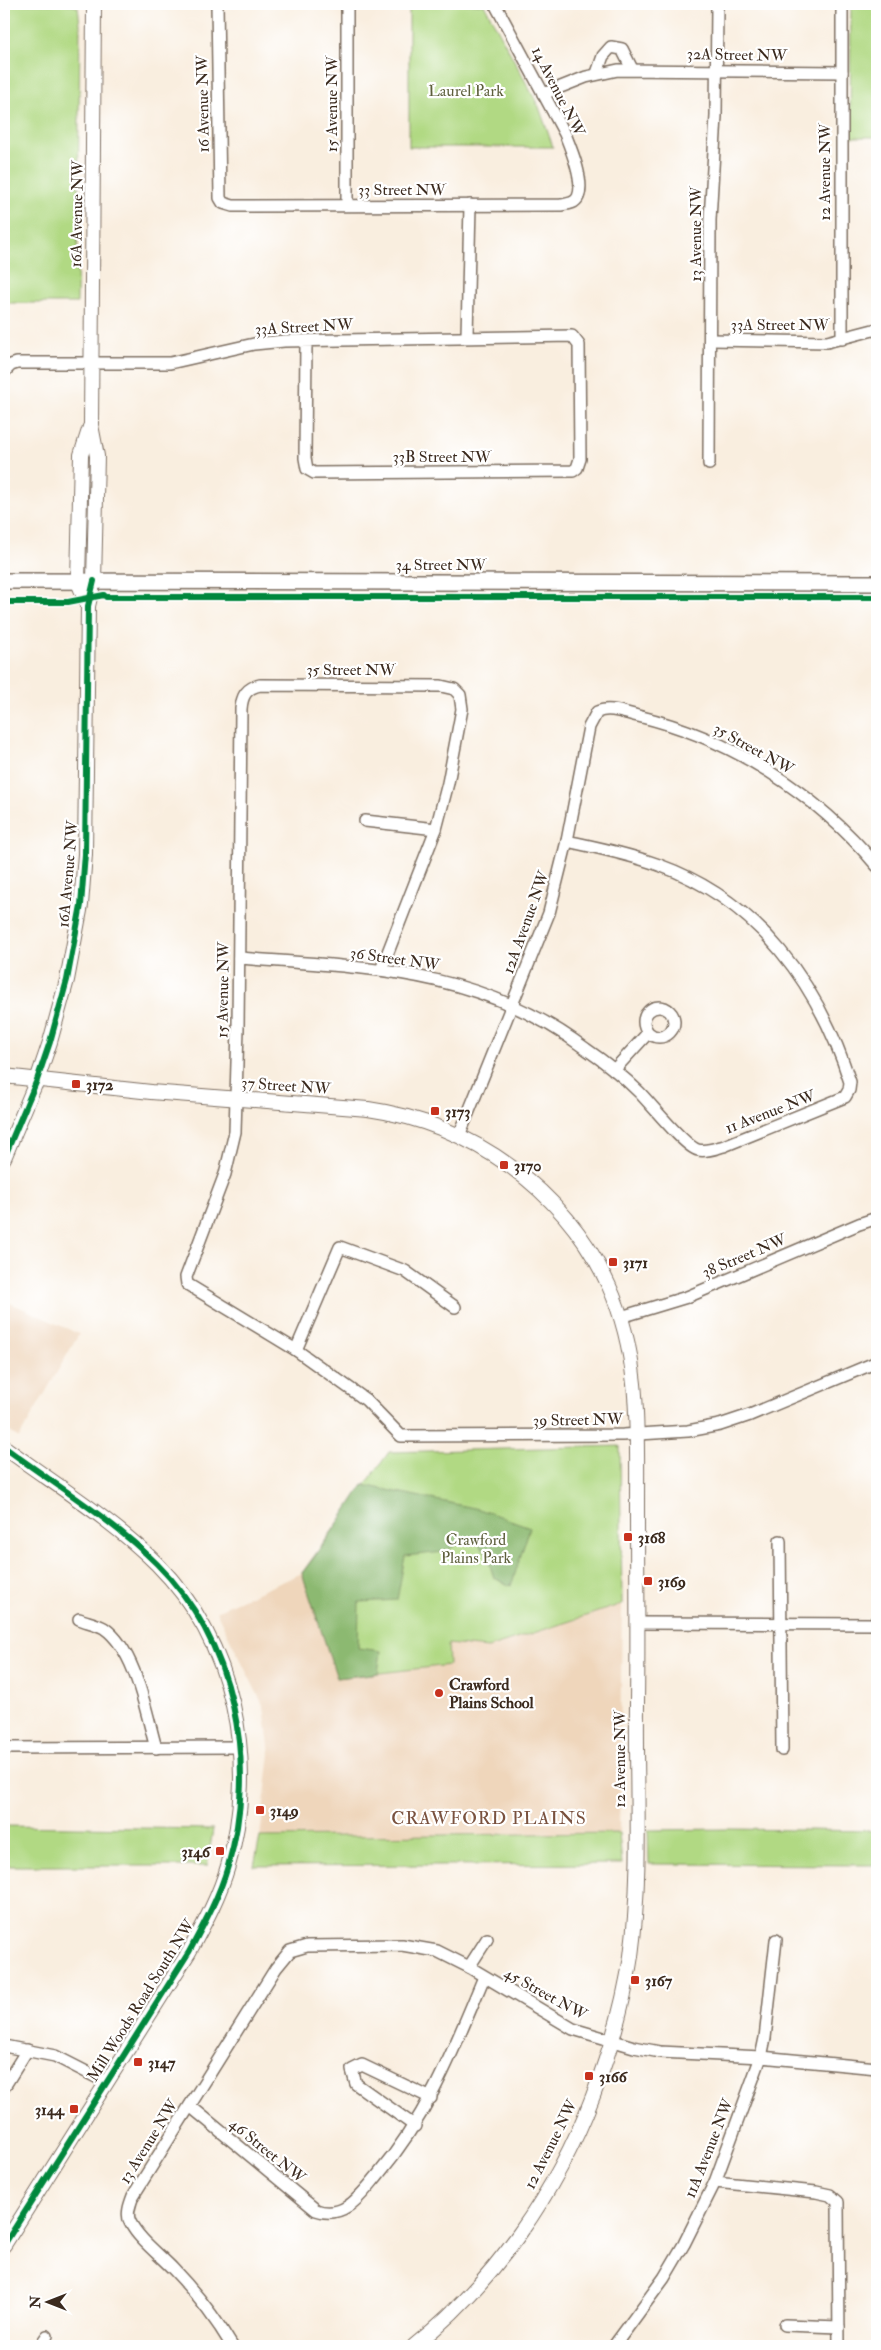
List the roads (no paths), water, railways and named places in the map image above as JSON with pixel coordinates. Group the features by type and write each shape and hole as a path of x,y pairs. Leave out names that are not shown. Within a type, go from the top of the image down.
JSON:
{"main road":[{"name":"34 Street NW","path":"4,582 877,583"}],"street":[{"name":"16A Avenue NW","path":"4,1158 37,1080 67,980 81,905 85,854 88,606 94,581 97,456 90,424 94,4"},
{"name":"16 Avenue NW","path":"217,4 220,198 223,203"},
{"name":"15 Avenue NW","path":"347,4 347,205"},
{"name":"14 Avenue NW","path":"496,4 573,154 578,174 578,197"},
{"name":"13 Avenue NW","path":"710,464 710,220 717,70 717,4"},
{"name":"12 Avenue NW","path":"842,4 842,339"},
{"path":"597,73 603,56 611,47 622,49 632,69"},
{"name":"32A Street NW","path":"543,94 597,73 632,69 842,72"},
{"name":"33 Street NW","path":"223,203 233,206 561,205 573,203 578,197"},
{"path":"467,336 470,205"},
{"name":"33A Street NW","path":"711,340 827,342 877,329"},
{"name":"33A Street NW","path":"5,370 17,363 170,363 254,344 467,336 572,336 579,345 581,415 580,459 577,468"},
{"name":"33B Street NW","path":"306,341 307,469 314,473 573,471 577,468"},
{"name":"16A Avenue NW","path":"88,606 78,582 81,455 90,424"},
{"name":"35 Street NW","path":"246,692 260,685 441,686 457,691 462,704 448,782 436,829"},
{"name":"15 Avenue NW","path":"185,1281 229,1161 235,1132 239,958 241,709 246,692"},
{"name":"35 Street NW","path":"597,712 606,709 660,722 695,734 740,755 783,781 815,805 849,835 874,863"},
{"name":"12A Avenue NW","path":"459,1136 549,913 567,841 589,727 597,712"},
{"path":"365,821 436,829 381,970"},
{"name":"11 Avenue NW","path":"567,841 626,854 674,871 716,894 752,922 784,953 818,1003 844,1063 850,1082 849,1090 845,1097 724,1146 697,1150"},
{"name":"36 Street NW","path":"239,958 381,970 441,980 512,1006 552,1026 614,1070 638,1091 684,1141 697,1150"},
{"path":"614,1070 648,1033"},
{"name":"37 Street NW","path":"4,1076 381,1111 419,1121 459,1136 513,1168 545,1195"},
{"name":"12 Avenue NW","path":"414,2346 462,2303 507,2251 554,2182 594,2095 612,2042 624,1995 636,1912 638,1623 636,1385 621,1317 593,1257 572,1227 545,1195"},
{"name":"38 Street NW","path":"621,1317 687,1297 877,1218"},
{"path":"296,1350 340,1247 405,1271 455,1307"},
{"name":"39 Street NW","path":"185,1281 296,1350 366,1400 401,1436 681,1432 731,1422 877,1362"},
{"name":"Mill Woods Road South NW","path":"4,1447 123,1534 157,1564 178,1589 205,1630 222,1668 234,1708 240,1747 241,1786 232,1854 218,1895 189,1952 4,2246"},
{"path":"780,1541 782,1750"},
{"path":"79,1619 103,1628 114,1637 134,1668 156,1748"},
{"path":"638,1623 877,1624"},
{"path":"4,1748 240,1747"},
{"path":"469,1967 487,1939"},
{"name":"11A Avenue NW","path":"614,2346 675,2261 715,2182 761,2057 765,2038 776,1940"},
{"name":"45 Street NW","path":"295,1948 307,1946 417,1946 437,1951 469,1967 573,2029 612,2042 660,2052 761,2057 877,2068"},
{"name":"13 Avenue NW","path":"232,2346 208,2310 183,2279 140,2236 129,2220 133,2196 276,1968 285,1955 295,1948"},
{"path":"431,2098 362,2065 352,2070 356,2084 415,2126 431,2098 484,1977"},
{"path":"4,2046 64,2060 106,2082"},
{"path":"4,2087 27,2050"},
{"name":"46 Street NW","path":"190,2106 316,2210 328,2214 347,2207 394,2156 415,2126"},
{"path":"715,2182 816,2192 830,2195 838,2202 838,2346"},
{"path":"786,2325 839,2327"},
{"path":"40,2346 47,2336"}],"place":[{"name":"3172","path":"76,1084"},
{"name":"3173","path":"435,1111"},
{"name":"3170","path":"504,1165"},
{"name":"3171","path":"613,1262"},
{"name":"3168","path":"628,1537"},
{"name":"3169","path":"648,1581"},
{"name":"Crawford Plains School","path":"439,1693"},
{"name":"3149","path":"260,1810"},
{"name":"3146","path":"220,1851"},
{"name":"3167","path":"635,1980"},
{"name":"3147","path":"138,2062"},
{"name":"3166","path":"589,2076"},
{"name":"3144","path":"74,2109"}],"district":[{"name":"CRAWFORD PLAINS","path":"489,1818"}],"park label":[{"name":"Laurel Park","path":"466,90"},
{"name":"Crawford Plains Park","path":"476,1548"}]}
